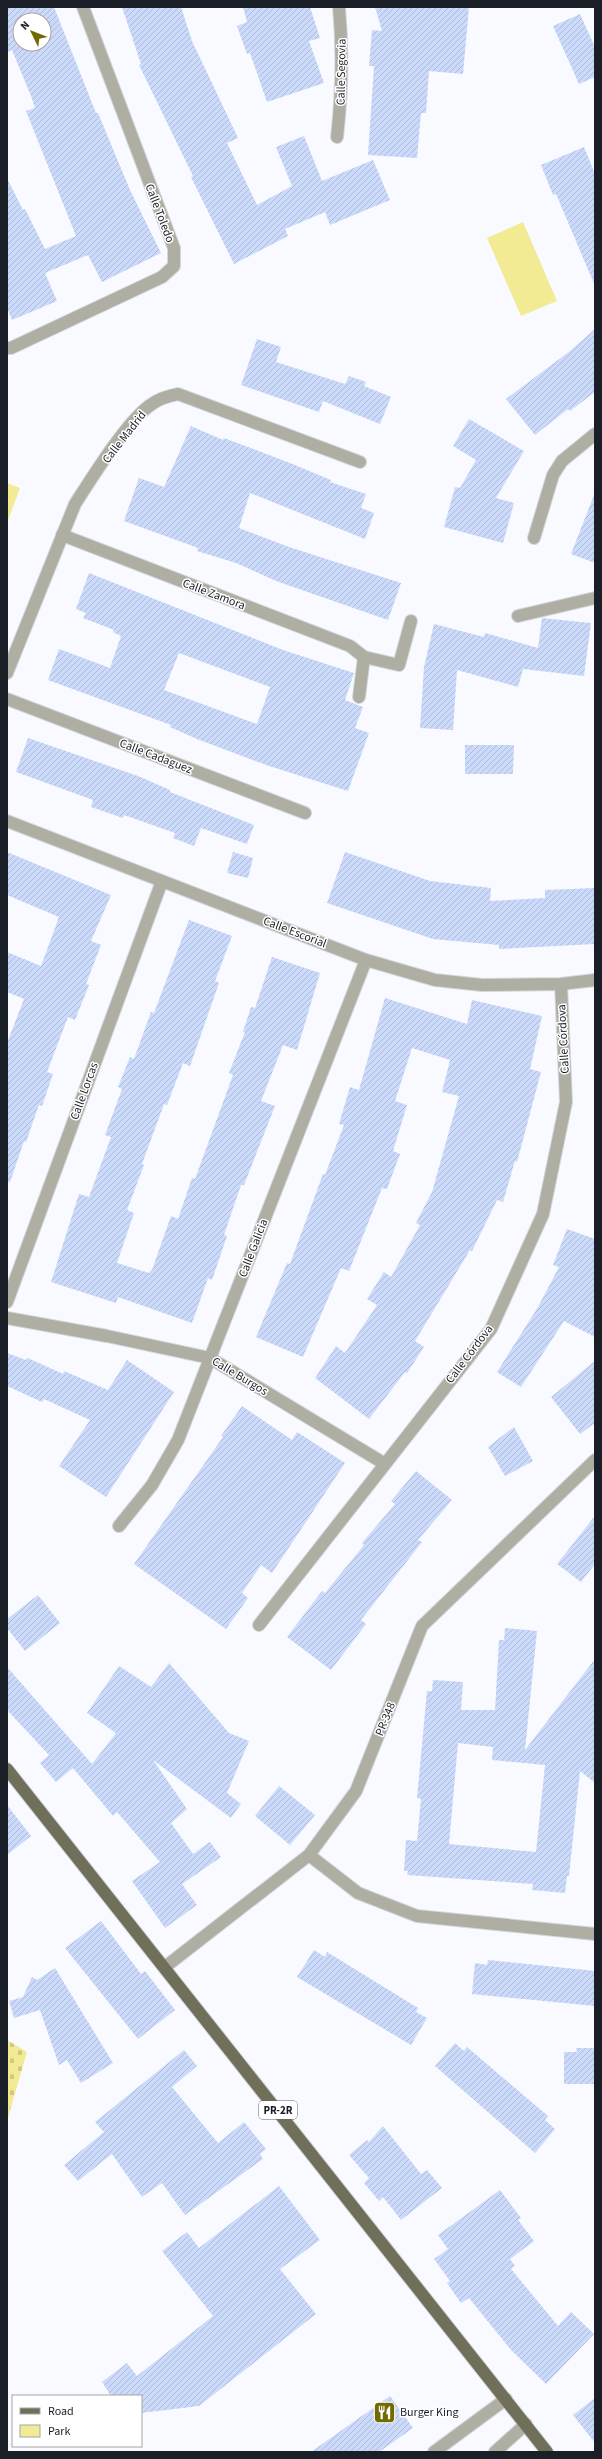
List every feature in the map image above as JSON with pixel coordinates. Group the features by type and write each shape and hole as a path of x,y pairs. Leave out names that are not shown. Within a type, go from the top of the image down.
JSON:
{"main road":[{"name":"PR-2R","path":"7,1769 547,2452"}],"street":[{"name":"Calle Toledo","path":"7,348 11,348 162,277 174,266 174,248 83,7"},
{"name":"Calle Segovia","path":"337,137 342,93 342,41 339,7"},
{"name":"Calle Madrid","path":"7,673 75,504 104,460 141,412 164,397 178,394 360,462"},
{"path":"534,538 553,475 562,461 595,434"},
{"name":"Calle Zamora","path":"62,534 350,646 364,657"},
{"path":"518,616 595,598"},
{"path":"359,697 364,657 399,665 411,621"},
{"name":"Calle Cadaguez","path":"7,698 305,813"},
{"name":"Calle Escorial","path":"7,821 366,960 435,980 482,985 561,984 595,980"},
{"name":"Calle Lorcas","path":"7,1302 162,881"},
{"name":"Calle Galicia","path":"119,1526 152,1485 178,1440 366,960"},
{"name":"Calle Córdova","path":"259,1625 490,1328 543,1214 566,1102 561,984"},
{"name":"Calle Burgos","path":"7,1318 107,1336 210,1358 385,1464"},
{"name":"PR-348","path":"165,1967 309,1855 356,1792 422,1626 595,1460"},
{"path":"309,1855 358,1893 417,1916 595,1934"},
{"path":"434,2452 506,2399"},
{"path":"495,2452 526,2424"}],"green space":[{"path":"523,222 557,301 521,316 487,238"},
{"path":"7,483 20,488 7,523"},
{"path":"7,2040 27,2052 7,2121"}],"building":[{"path":"7,7 54,7 96,113 98,113 130,190 161,253 102,282 88,255 45,273 57,301 12,320 7,308 7,178 23,210 25,209 45,249 76,236 26,111 35,108 13,52 52,52 52,12 12,12 12,50 7,52"},
{"path":"122,7 181,7 192,41 238,138 227,143 257,205 292,186 276,147 304,136 322,181 373,160 390,200 330,225 325,212 285,229 288,236 234,264 191,177 193,176 139,65 141,64"},
{"path":"243,7 310,7 320,38 309,41 324,83 267,102 250,53 247,54 237,26 247,22"},
{"path":"375,7 469,7 463,74 429,71 426,113 421,113 417,158 368,155 374,66 369,66 372,30 382,31"},
{"path":"580,14 595,47 595,77 579,84 553,26"},
{"path":"584,147 595,174 595,286 556,194 553,195 541,165"},
{"path":"595,329 595,392 570,411 568,409 535,435 506,399 570,351"},
{"path":"257,339 281,347 276,362 345,384 349,376 366,382 364,386 391,397 380,424 323,401 319,412 241,385"},
{"path":"469,419 524,451 496,498 514,503 503,543 444,527 455,487 460,488 476,460 453,446"},
{"path":"191,426 223,440 224,438 290,463 331,480 330,482 366,494 361,508 374,513 365,539 250,493 239,528 289,547 401,583 388,620 276,581 236,563 197,551 198,548 124,521 139,478 164,487"},
{"path":"595,495 595,563 571,554"},
{"path":"89,573 283,650 354,673 345,700 363,707 355,728 369,733 348,791 269,766 197,739 170,727 171,725 48,680 59,649 110,668 121,636 113,632 114,630 83,618 86,613 76,609","holes":["179,653 270,687 257,724 164,690"]},
{"path":"542,618 591,623 584,676 523,669 518,687 457,670 453,730 420,728 424,667 434,624 484,637 485,633 538,648"},
{"path":"28,738 138,776 170,790 170,792 254,825 247,844 201,828 194,846 173,838 175,833 124,815 123,818 91,807 93,800 16,772"},
{"path":"465,745 514,745 513,774 465,774"},
{"path":"7,852 111,895 91,941 101,945 86,984 89,985 75,1020 68,1017 47,1072 53,1074 42,1106 39,1105 26,1142 24,1141 10,1182 7,1182 7,1043 24,999 7,992 7,952 41,966 59,917 7,895"},
{"path":"233,852 253,858 248,878 227,873"},
{"path":"345,852 430,881 491,888 490,901 545,898 545,890 595,888 595,944 499,949 499,945 433,939 327,903"},
{"path":"189,920 232,936 215,981 219,983 190,1066 183,1063 167,1105 164,1104 142,1164 144,1165 127,1210 134,1213 117,1263 149,1273 152,1270 171,1216 178,1219 192,1178 195,1179 233,1075 229,1073 245,1032 243,1032 251,1007 255,1008 272,957 320,973 297,1050 283,1045 261,1101 275,1106 244,1185 241,1185 224,1235 227,1236 212,1280 208,1278 192,1323 118,1297 116,1303 51,1282 79,1194 89,1197 111,1137 105,1135 122,1089 118,1087 130,1057 134,1059 151,1012 154,1013"},
{"path":"385,998 467,1024 472,1000 542,1016 530,1069 541,1072 517,1162 515,1161 503,1202 497,1200 472,1251 470,1250 415,1341 424,1347 407,1373 405,1372 369,1419 315,1378 336,1346 345,1353 377,1305 367,1299 384,1272 391,1277 420,1225 416,1223 432,1192 459,1096 442,1092 450,1060 412,1048 395,1101 407,1105 393,1151 400,1154 387,1189 382,1188 349,1271 341,1268 303,1357 256,1337 287,1263 290,1264 323,1174 325,1175 344,1125 339,1124 350,1087 359,1090"},
{"path":"567,1229 595,1239 595,1337 564,1321 521,1387 497,1372 538,1307 559,1267 553,1265"},
{"path":"7,1353 26,1360 28,1358 63,1374 64,1371 108,1390 127,1360 174,1392 106,1497 59,1466 90,1420 44,1399 42,1402 7,1386"},
{"path":"595,1361 595,1423 580,1434 551,1397"},
{"path":"242,1406 292,1440 297,1432 345,1463 272,1573 261,1565 242,1593 248,1598 226,1629 134,1564 223,1437 221,1436"},
{"path":"514,1427 533,1461 505,1476 488,1447"},
{"path":"416,1471 452,1500 418,1540 422,1542 361,1620 366,1624 331,1670 287,1637 322,1591 325,1593 364,1545 362,1543 395,1504 391,1501"},
{"path":"595,1516 595,1564 581,1582 557,1564"},
{"path":"38,1595 60,1623 25,1651 7,1628 7,1619"},
{"path":"505,1628 537,1631 525,1750 595,1659 595,1783 580,1771 569,1876 567,1876 565,1893 532,1890 533,1884 407,1875 408,1871 404,1871 406,1840 417,1841 421,1799 417,1798 427,1691 432,1691 433,1680 463,1682 461,1710 495,1710 499,1640 504,1640","holes":["458,1743 493,1747 492,1760 545,1765 536,1852 449,1844"]},
{"path":"169,1663 229,1733 249,1741 227,1793 241,1804 231,1818 153,1760 187,1809 171,1823 193,1854 210,1842 221,1857 182,1884 197,1905 165,1928 132,1881 160,1862 117,1812 113,1816 73,1768 56,1782 40,1763 49,1755 7,1710 7,1667 92,1764 116,1733 87,1713 119,1666 151,1687"},
{"path":"279,1786 315,1815 290,1845 255,1816"},
{"path":"7,1805 31,1836 7,1855"},
{"path":"101,1921 141,1974 145,1971 175,2010 138,2039 65,1948"},
{"path":"314,1950 325,1957 327,1952 418,2008 416,2012 427,2018 411,2045 297,1977"},
{"path":"488,1960 595,1971 595,2006 472,1994 475,1963 487,1965"},
{"path":"55,1968 113,2063 81,2083 67,2060 59,2065 40,2010 14,2018 9,2001 23,1997 32,1977 37,1980"},
{"path":"455,2043 464,2051 467,2047 548,2116 545,2120 555,2129 535,2153 435,2066"},
{"path":"576,2048 595,2048 595,2084 564,2084 564,2052 577,2052"},
{"path":"184,2050 197,2066 172,2087 218,2143 244,2122 266,2149 260,2154 263,2159 185,2215 162,2183 142,2197 112,2154 78,2181 64,2165 104,2132 95,2122"},
{"path":"383,2126 421,2174 427,2170 442,2188 401,2220 383,2197 379,2201 364,2183 369,2178 349,2155 367,2140 369,2142"},
{"path":"279,2186 320,2240 280,2269 316,2314 199,2406 142,2413 142,2395 110,2395 102,2382 127,2363 137,2376 213,2316 162,2251 187,2232 199,2248"},
{"path":"500,2190 521,2218 518,2220 534,2241 510,2259 515,2266 511,2269 558,2326 571,2312 594,2334 546,2384 511,2350 469,2298 461,2303 447,2283 450,2281 434,2259 448,2249 438,2235"},
{"name":"Burger King","path":"390,2396 413,2428 379,2452 311,2452"},
{"path":"595,2398 595,2443 573,2415"}],"place":[{"name":"Burger King","path":"385,2412"}]}
